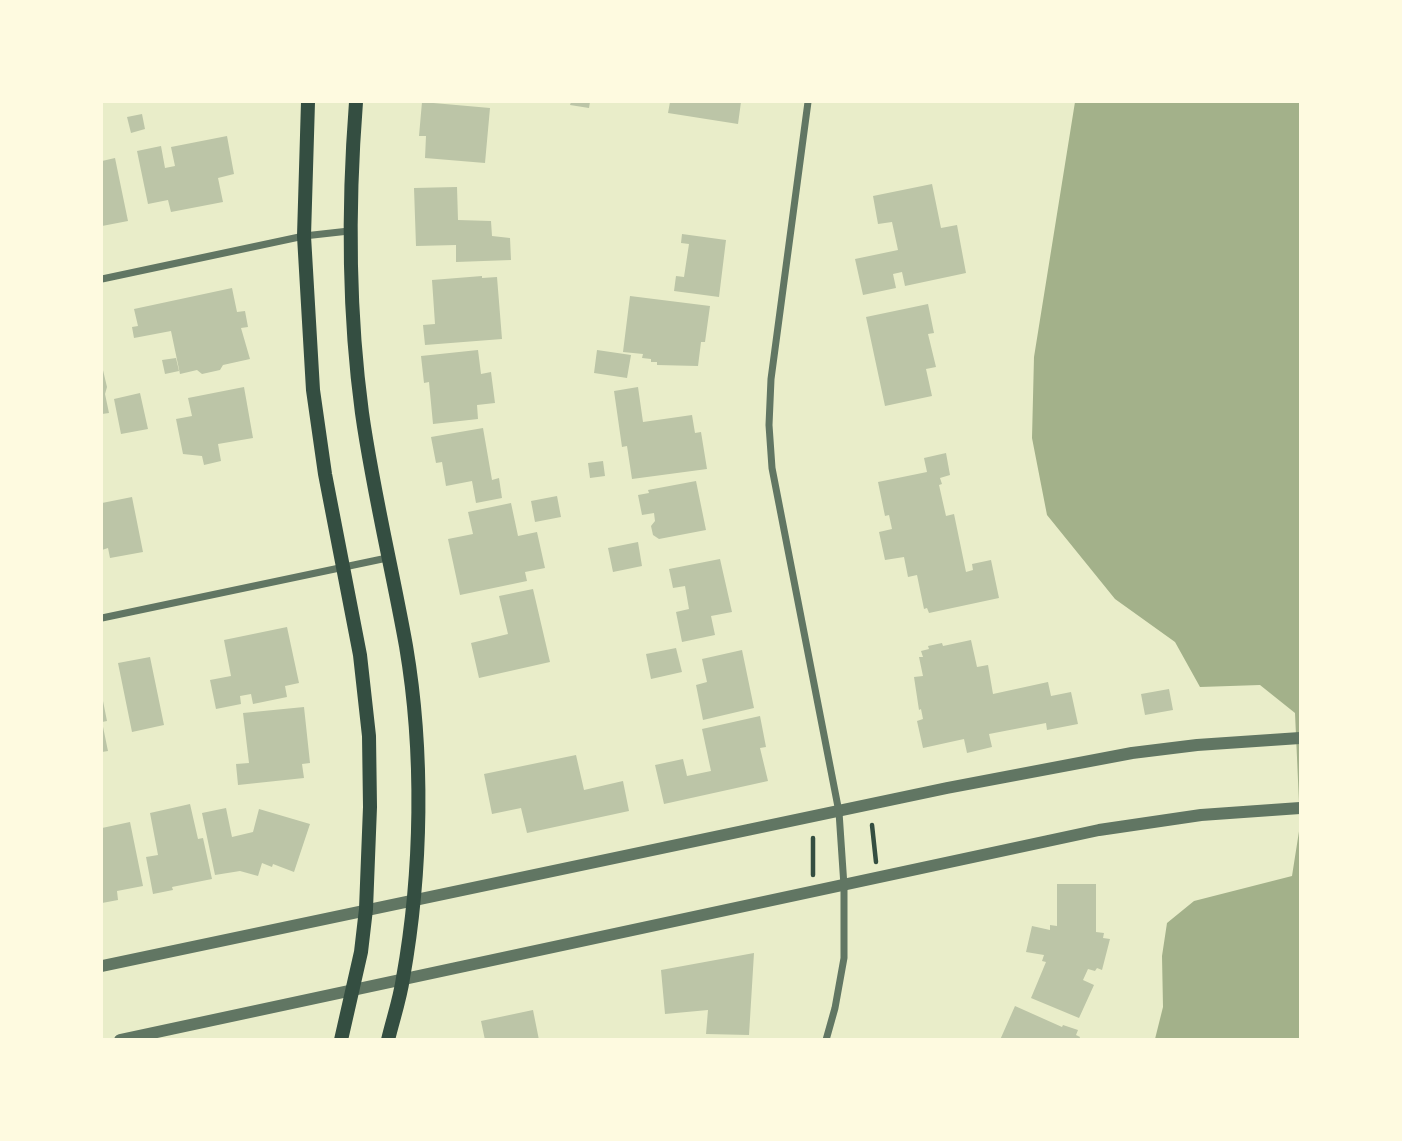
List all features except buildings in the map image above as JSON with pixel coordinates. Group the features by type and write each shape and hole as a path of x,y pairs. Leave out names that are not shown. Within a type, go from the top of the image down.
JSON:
{"main road":[{"path":"308,102 304,236 313,390 342,567 360,655 369,736 370,807 366,909 361,952 341,1040"},
{"path":"356,102 349,231 361,410 406,648 416,732 418,806 413,900 403,978 388,1040"}],"street":[{"path":"808,102 771,379 769,425 772,468 839,812 844,886 844,958 826,1040"},
{"path":"102,279 304,236 349,231"},
{"path":"102,618 387,558"},
{"path":"102,966 947,788 1132,753 1297,738"},
{"path":"120,1040 1099,830 1201,815 1297,809"}],"path":[{"path":"872,825 876,863"},
{"path":"813,838 813,876"}],"shaded area":[{"path":"1075,102 1300,102 1300,825 1295,713 1260,685 1200,687 1175,642 1115,599 1047,515 1032,438 1034,357"},
{"path":"1300,825 1300,1039 1155,1039 1163,1007 1162,956 1167,923 1194,901 1292,876"}]}
